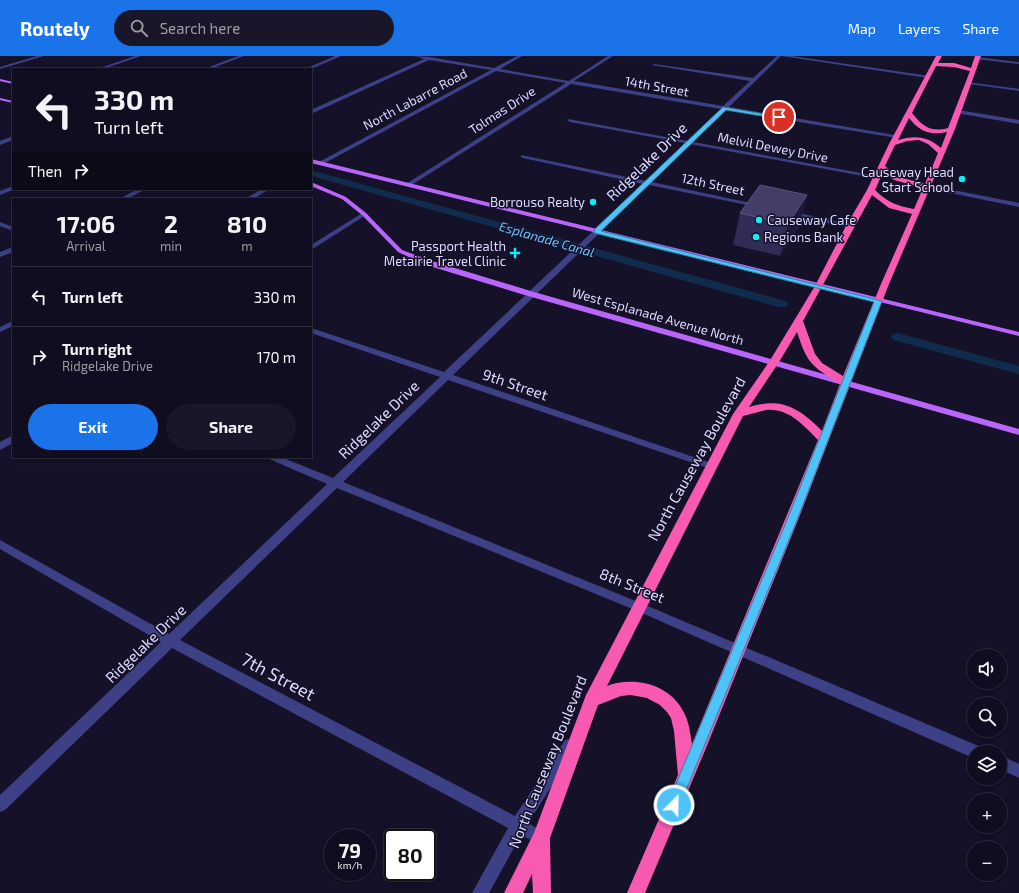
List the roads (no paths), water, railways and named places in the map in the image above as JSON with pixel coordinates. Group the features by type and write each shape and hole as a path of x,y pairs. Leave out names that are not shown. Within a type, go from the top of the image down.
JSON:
{"highway":[{"name":"North Causeway Boulevard","path":"513,893 541,838 592,700 639,607 711,466 740,414 774,362 819,286 850,226 871,190 894,140 939,56"},
{"path":"636,893 792,520 878,301 952,129 978,57 970,57"},
{"path":"934,65 958,66 973,71"},
{"path":"909,114 918,127 926,130 939,131 952,129"},
{"path":"894,140 917,138 930,141 942,153"},
{"path":"882,166 886,173 891,177 902,181 928,186"},
{"path":"871,190 889,206 916,212"},
{"path":"798,321 810,355 818,365 845,382"},
{"path":"740,414 770,406 786,408 800,417 823,439"},
{"path":"592,700 619,689 640,688 655,692 670,704 681,724 686,776"},
{"path":"541,838 542,893"}],"main road":[{"path":"0,80 12,83"},
{"path":"1,100 12,102"},
{"path":"312,161 878,301 1019,334"},
{"name":"West Esplanade Avenue North","path":"312,184 344,198 364,214 400,251 429,263 531,294 1019,432"}],"street":[{"path":"0,68 42,56"},
{"path":"102,68 139,56"},
{"path":"209,68 242,56"},
{"path":"309,68 339,56"},
{"name":"14th Street","path":"416,56 431,57 495,70 725,108 894,140"},
{"name":"North Labarre Road","path":"322,163 520,56"},
{"name":"Tolmas Drive","path":"408,185 611,56"},
{"name":"Ridgelake Drive","path":"0,805 779,56"},
{"path":"783,56 928,77"},
{"path":"990,56 1019,60"},
{"path":"312,112 431,57"},
{"path":"978,57 1019,63"},
{"path":"654,65 754,80"},
{"path":"969,83 1019,90"},
{"path":"958,112 1019,122"},
{"name":"Melvil Dewey Drive","path":"570,120 877,178"},
{"path":"0,143 12,138"},
{"name":"12th Street","path":"523,156 769,209"},
{"path":"928,186 1019,205"},
{"path":"0,193 12,188"},
{"path":"124,198 141,190"},
{"path":"250,198 265,190"},
{"path":"784,212 850,226"},
{"path":"312,247 364,214"},
{"path":"0,224 12,229"},
{"path":"0,255 12,249"},
{"path":"0,330 12,324"},
{"name":"9th Street","path":"312,330 711,466"},
{"path":"0,446 12,439"},
{"name":"8th Street","path":"274,458 639,607 967,748"},
{"name":"7th Street","path":"0,544 171,641 541,838"},
{"path":"480,893 518,825 581,729"},
{"path":"1007,765 1019,771"}],"waterway":[{"name":"Esplanade Canal","path":"312,173 782,304"},
{"name":"Esplanade Canal","path":"898,337 1019,370"}],"place":[{"name":"Causeway Head Start School","path":"962,179"},
{"name":"Borrouso Realty","path":"593,202"},
{"name":"Causeway Cafe","path":"759,220"},
{"name":"Regions Bank","path":"756,237"},
{"name":"Passport Health Metairie Travel Clinic","path":"515,253"}]}
